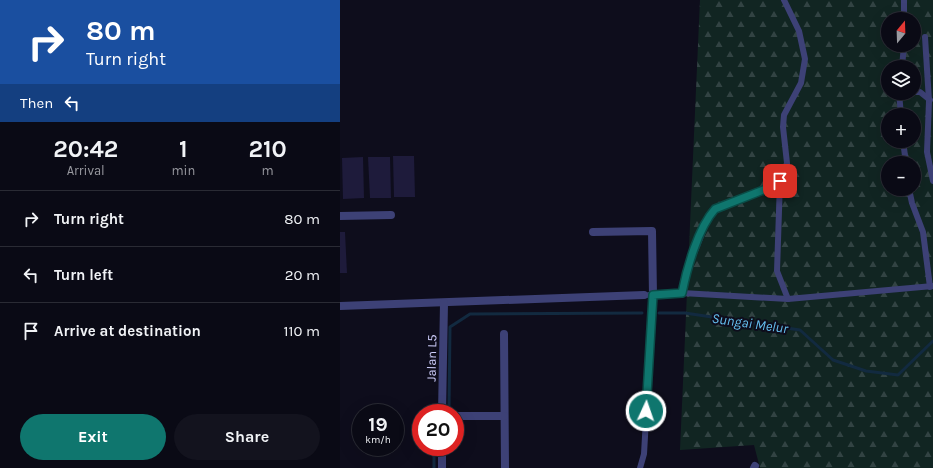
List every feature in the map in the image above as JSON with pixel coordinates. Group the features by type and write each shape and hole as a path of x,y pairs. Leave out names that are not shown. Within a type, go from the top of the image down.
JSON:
{"street":[{"path":"340,216 391,215"},
{"path":"593,232 652,232 653,295"},
{"path":"340,306 644,296"},
{"name":"Jalan L5","path":"442,404 444,303"},
{"path":"504,334 505,468"},
{"path":"464,416 504,416"},
{"path":"442,456 442,468"}],"lane":[{"path":"682,293 693,254 709,216 720,206 771,187 780,181 787,171 788,162 783,127 784,115 801,83 805,59 800,31 784,0"},
{"path":"904,0 904,12"},
{"path":"925,37 931,99 927,152 933,181"},
{"path":"921,93 931,99"},
{"path":"780,181 777,271 788,299"},
{"path":"644,296 682,293 788,299 932,286 923,232 912,203 911,196"},
{"path":"640,468 644,454 649,340 653,295"}],"green space":[{"path":"700,0 933,0 933,468 760,468 754,445 680,450"}],"building":[{"path":"393,156 414,156 415,197 394,197"},
{"path":"363,157 364,198 343,199 342,158"},
{"path":"368,157 390,157 391,198 370,198"},
{"path":"340,232 345,232 347,273 340,273"}],"waterway":[{"name":"Sungai Melur","path":"449,404 450,327 470,314 642,313"},
{"name":"Sungai Melur","path":"659,313 685,313 800,330 833,360 866,371 898,375 933,341"},
{"name":"Sungai Melur","path":"434,456 434,468"}],"route":[{"path":"646,411 649,340 653,295 682,293 685,276 693,254 709,216 715,209 771,187 780,181"}]}
